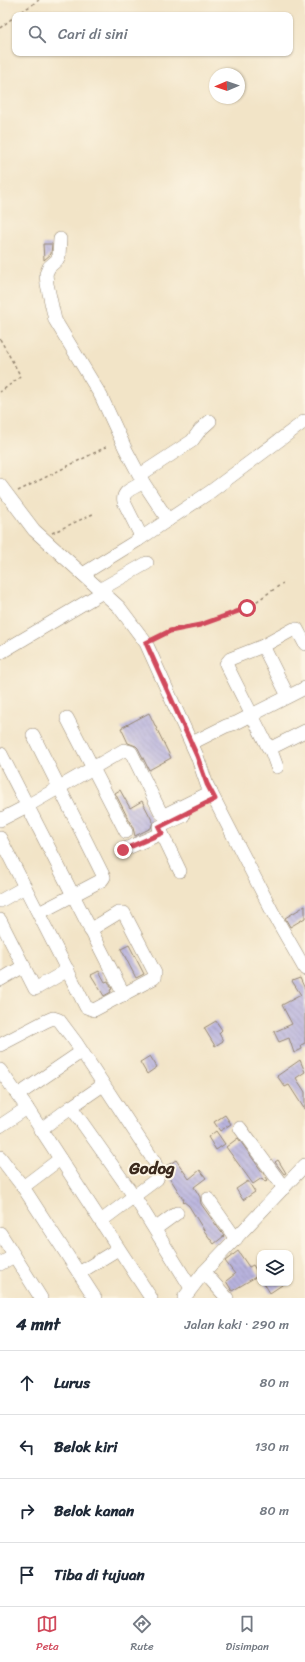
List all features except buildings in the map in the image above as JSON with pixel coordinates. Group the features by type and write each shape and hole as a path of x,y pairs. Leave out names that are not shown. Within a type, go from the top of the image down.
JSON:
{"street":[{"path":"60,239 59,256 57,260 49,267 46,274 46,284 55,320 101,396 125,448 142,479 168,520"},
{"path":"138,540 140,532 124,502 124,494 192,442 200,430 210,421"},
{"path":"83,574 138,540 210,492 305,421"},
{"path":"4,491 34,530 119,607 146,643 192,743 211,792 273,913 305,969"},
{"path":"0,653 147,563"},
{"path":"277,767 270,748 267,746 226,664 230,659 263,646 294,629 297,629 305,644"},
{"path":"263,646 286,693"},
{"path":"192,743 226,726 229,722 251,712 305,681"},
{"path":"286,693 305,688"},
{"path":"67,718 126,832"},
{"path":"270,748 305,732"},
{"path":"33,735 104,877 102,880 39,913"},
{"path":"0,820 124,750 130,751 159,809 211,792"},
{"path":"1,754 124,995"},
{"path":"180,871 159,827 211,792"},
{"path":"123,850 162,833"},
{"path":"0,838 86,1007 94,1010 154,978 155,973 124,914 118,913 90,930"},
{"path":"0,901 25,887"},
{"path":"0,920 5,944 24,966 35,989 68,970"},
{"path":"0,980 24,966"},
{"path":"0,1045 54,1018 59,1020 154,1161 159,1173 157,1179 101,1221"},
{"path":"18,1095 82,1052"},
{"path":"0,1070 27,1108 151,1298"},
{"path":"40,1130 103,1085"},
{"path":"72,1107 155,1228 188,1293 204,1272 305,1165"},
{"path":"0,1126 27,1108"},
{"path":"240,1128 284,1188"},
{"path":"0,1157 23,1187 95,1298"},
{"path":"23,1187 60,1159"},
{"path":"208,1199 236,1239"},
{"path":"155,1228 177,1214"},
{"path":"0,1233 41,1298"},
{"path":"79,1273 118,1249"},
{"path":"0,1264 14,1256"},
{"path":"204,1272 227,1298"}],"path":[{"path":"22,12 39,0"},
{"path":"0,28 12,19"},
{"path":"0,338 20,375 19,378 0,392"},
{"path":"4,491 106,447"},
{"path":"42,538 95,513"},
{"path":"146,643 170,631 200,625 247,608 283,583"}],"district":[{"name":"Godog","path":"152,1168"}],"route":[{"path":"123,850 162,833 159,827 215,799 207,784 197,756 146,643 170,631 200,625 247,608"}]}
